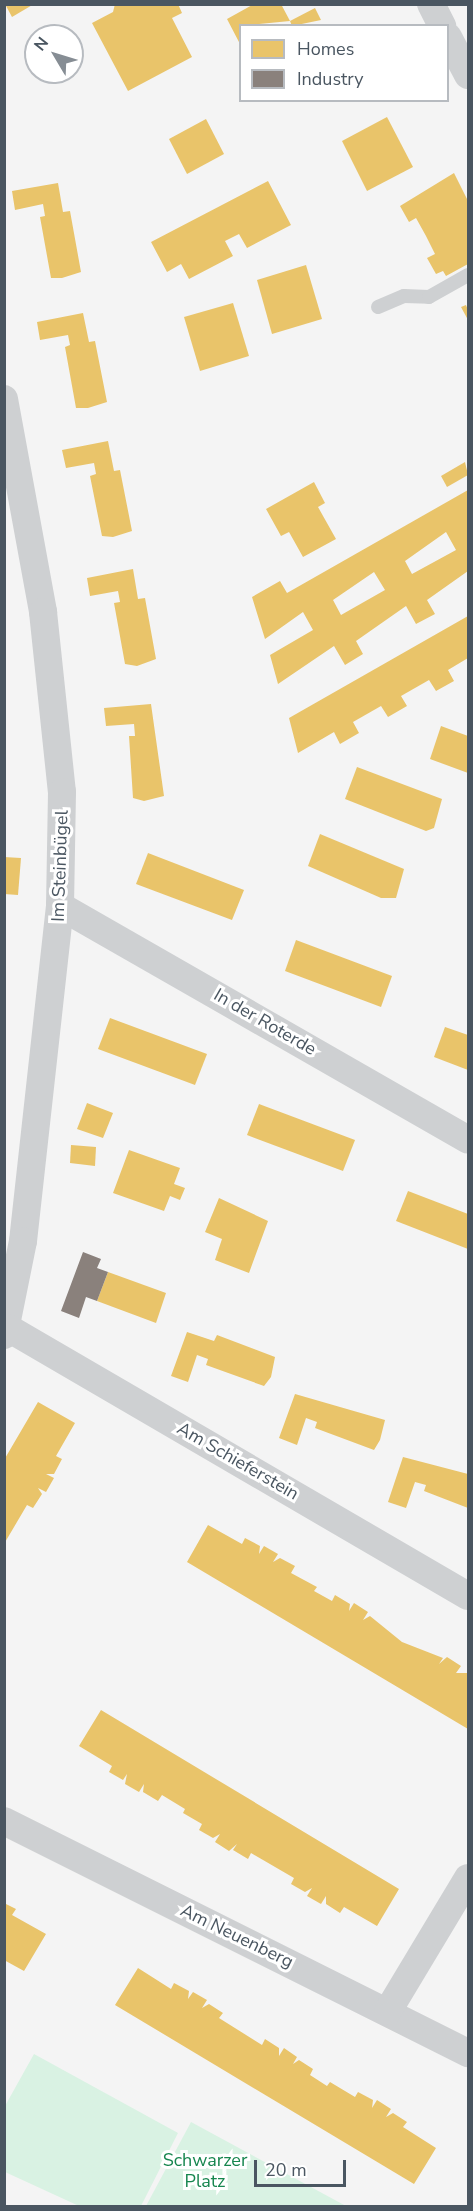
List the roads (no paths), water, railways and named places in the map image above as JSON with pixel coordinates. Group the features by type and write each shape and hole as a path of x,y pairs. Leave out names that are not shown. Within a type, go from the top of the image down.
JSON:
{"street":[{"path":"431,4 440,24"},
{"path":"449,41 468,75"},
{"name":"Im Steinbügel","path":"4,399 44,612 62,792 60,906 6,1331"},
{"name":"In der Roterde","path":"60,906 468,1140"},
{"name":"Am Schieferstein","path":"6,1331 468,1596"},
{"name":"Am Neuenberg","path":"4,1821 468,2053"},
{"path":"388,2011 468,1878"}],"lane":[{"path":"378,307 404,296 429,297 468,275"}],"park label":[{"name":"Schwarzer Platz","path":"205,2171"}]}
